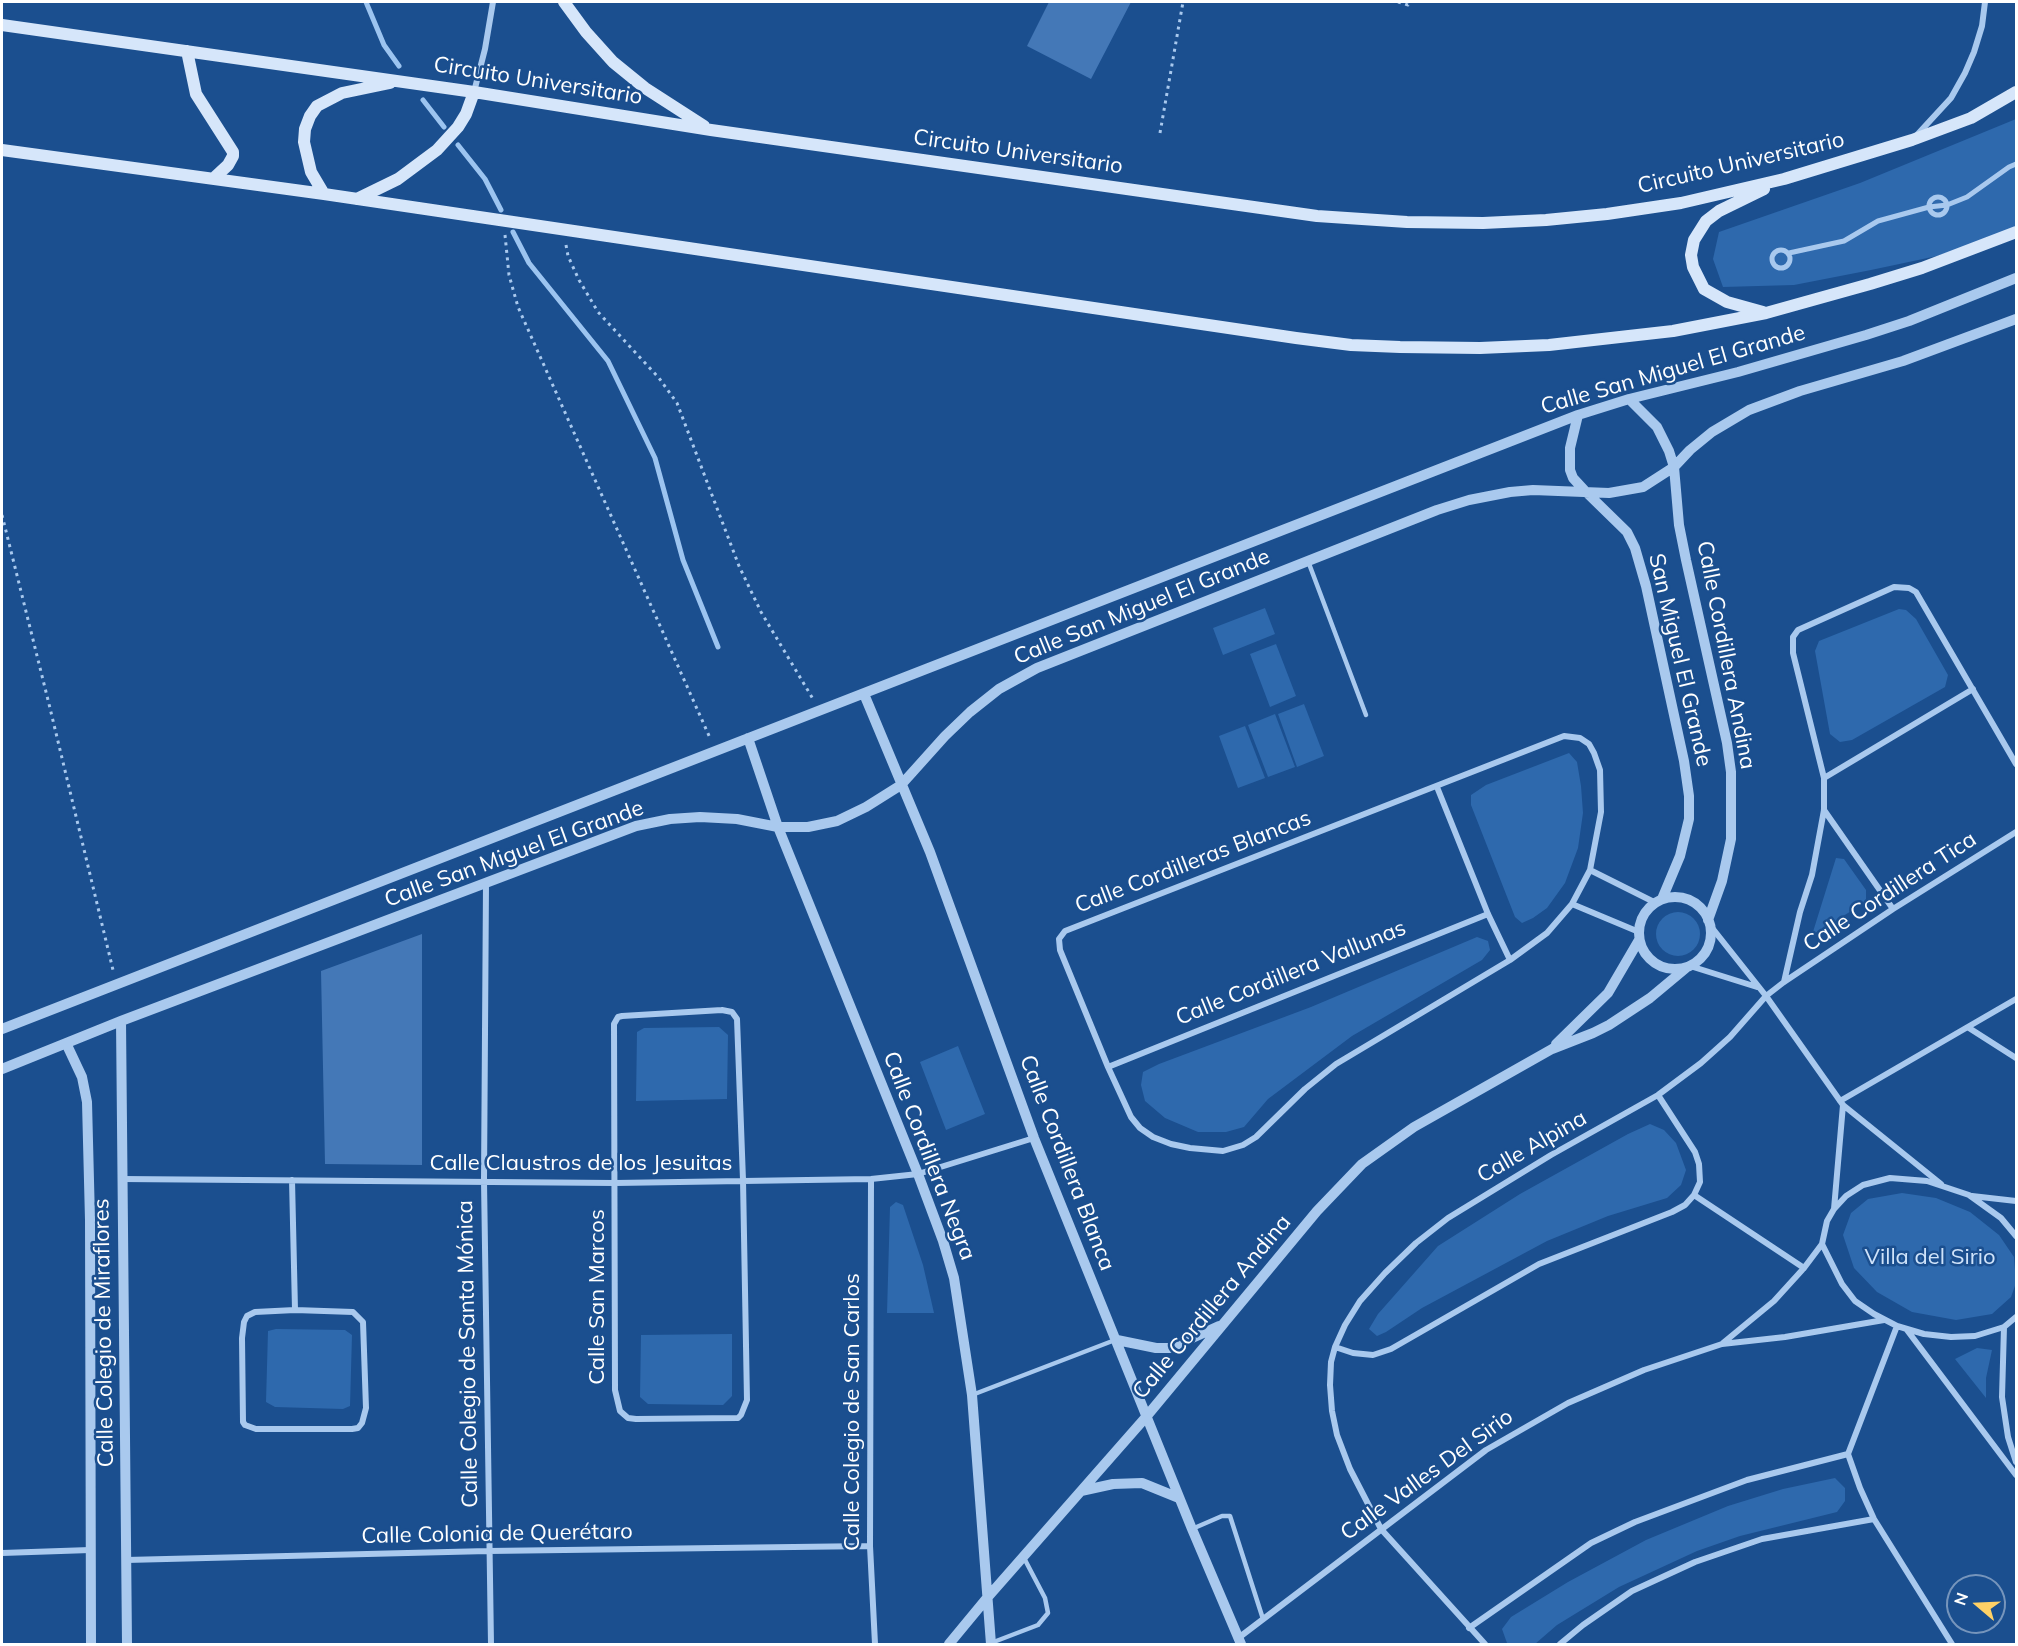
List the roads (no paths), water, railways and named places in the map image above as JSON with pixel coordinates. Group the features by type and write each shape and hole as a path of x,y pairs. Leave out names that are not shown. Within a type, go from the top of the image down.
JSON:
{"main road":[{"path":"564,2 586,32 613,62 645,88 711,130"},
{"name":"Circuito Universitario","path":"2,25 400,81 711,130 1317,216 1407,222 1483,223 1607,214 1681,203 1784,179 1912,140 1971,118 2016,92"},
{"path":"187,51 196,94 233,152 228,165 214,178"},
{"path":"324,194 311,172 304,142 305,129 310,116 317,106 342,93 400,81"},
{"path":"357,199 398,178 437,150 458,127 466,114 474,92"},
{"path":"2,150 214,178 1284,337 1351,345 1480,348 1549,345 1673,332 1766,313 1922,268 2016,232"},
{"path":"1766,313 1726,302 1704,289 1693,267 1691,255 1694,240 1706,221 1719,211 1784,179"}],"street":[{"path":"474,92 485,49 493,2"},
{"path":"1912,140 1951,98 1965,73 1982,26 1985,2"},
{"path":"1789,253 1845,241 1878,221 1929,207 1947,205 1967,197 2009,166 2016,164"},
{"name":"Calle San Miguel El Grande","path":"2,1029 1578,415 1877,332 1939,310 2016,278"},
{"name":"Calle San Miguel El Grande","path":"2,1069 121,1021 636,826 670,819 700,817 736,819 778,827 808,827 837,821 866,807 901,785 945,736 999,689 1058,660 1401,523 1469,500 1509,492 1609,493 1636,489 1658,479 1712,432 1749,410 1800,391 1903,361 2016,319"},
{"path":"1629,399 1657,427 1674,467"},
{"name":"San Miguel El Grande","path":"1578,415 1570,448 1570,470 1573,478 1585,491 1617,520 1627,532 1635,548 1646,586 1684,761 1689,796 1689,819 1680,856 1659,901"},
{"name":"Calle Cordillera Andina","path":"1674,467 1684,548 1727,743 1731,772 1732,809 1727,863 1709,922"},
{"name":"Calle Cordillera Tica","path":"1784,982 1800,912 1812,875 1824,810 1824,778 1792,653 1793,637 1798,630 1894,587 1909,588 1916,592 2016,764"},
{"path":"1824,778 1973,689"},
{"name":"Calle Cordillera Blanca","path":"864,694 930,852 1034,1138 1239,1642"},
{"name":"Calle Cordilleras Blancas","path":"1564,736 1580,738 1589,744 1600,770 1602,790 1600,821 1590,870 1572,904 1547,933 1510,960 1336,1064 1305,1089 1256,1137 1234,1149 1212,1151 1171,1144 1153,1137 1140,1128 1131,1117 1059,950 1059,939 1065,931 1564,736"},
{"name":"Calle Cordillera Negra","path":"748,738 778,827 918,1174 954,1278 972,1395 991,1644"},
{"path":"1437,787 1488,914 1510,960"},
{"path":"1824,810 1893,909"},
{"name":"Calle Cordillera Tica","path":"1766,996 1893,909 2016,831"},
{"path":"1590,870 1659,901"},
{"name":"Calle Colegio de Santa Mónica","path":"486,884 484,1181 490,1644"},
{"path":"1709,922 1711,934 1705,953 1688,967 1676,970 1656,965 1648,958 1639,936 1643,915 1659,901 1677,897 1693,902 1699,907 1766,996 1842,1103 1944,1186"},
{"path":"1572,904 1639,936"},
{"name":"Calle Cordillera Vallunas","path":"1108,1066 1488,914"},
{"name":"Calle Cordillera Andina","path":"1552,1049 1615,984 1639,936"},
{"path":"1688,967 1757,987"},
{"name":"Calle Cordillera Andina","path":"949,1644 1146,1417 1317,1211 1362,1164 1414,1127 1552,1049 1593,1034 1608,1025 1650,998 1688,967"},
{"name":"Calle Alpina","path":"1485,1644 1381,1529 1350,1469 1337,1435 1332,1411 1330,1385 1335,1347 1360,1301 1416,1243 1448,1218 1658,1095 1701,1063 1730,1037 1766,996"},
{"path":"1842,1103 2016,999"},
{"name":"Calle San Marcos","path":"722,1010 732,1012 737,1019 747,1400 738,1418 636,1419 623,1416 620,1411 615,1390 615,1183 615,1020 622,1016 722,1010"},
{"name":"Calle Colegio de Miraflores","path":"121,1021 127,1644"},
{"path":"1969,1028 2016,1058"},
{"name":"Calle Colegio de Miraflores","path":"66,1043 82,1077 87,1102 90,1220 91,1644"},
{"path":"1335,1347 1353,1353 1372,1355 1391,1348 1539,1264 1672,1212 1685,1204 1694,1196 1700,1182 1699,1164 1695,1152 1658,1095"},
{"path":"1834,1209 1842,1103"},
{"name":"Calle Claustros de los Jesuitas","path":"122,1179 615,1183 870,1179 918,1174 1034,1138"},
{"path":"2010,1326 1975,1336 1951,1336 1924,1334 1897,1326 1855,1301 1842,1284 1822,1244 1827,1221 1846,1196 1863,1185 1890,1178 1927,1181 1969,1196 2001,1218 2016,1236"},
{"name":"Calle Colegio de San Carlos","path":"870,1179 870,1545 875,1644"},
{"path":"292,1180 295,1310"},
{"path":"1694,1196 1804,1268"},
{"path":"1969,1196 2016,1201"},
{"name":"Calle Valles Del Sirio","path":"1722,1344 1774,1301 1822,1244"},
{"path":"295,1310 353,1312 363,1322 366,1408 362,1423 358,1428 256,1429 243,1422 242,1338 244,1322 247,1316 255,1312 295,1310"},
{"path":"2016,1317 2010,1326 2002,1397 2008,1437 2016,1462"},
{"name":"Calle Valles Del Sirio","path":"1239,1642 1263,1619 1486,1450 1568,1403 1644,1370 1722,1344 1785,1337 1884,1320"},
{"path":"1117,1340 1156,1348 1170,1348 1222,1325"},
{"path":"1897,1326 1848,1454 1874,1519 1950,1644"},
{"path":"1906,1329 2016,1475"},
{"path":"1469,1628 1591,1544 1635,1522 1747,1480 1848,1454"},
{"path":"1081,1491 1113,1484 1142,1483 1179,1498"},
{"path":"1560,1644 1583,1625 1632,1592 1695,1562 1762,1539 1874,1519"},
{"name":"Calle Colonia de Querétaro","path":"126,1560 870,1545"},
{"path":"2,1553 90,1550"}],"lane":[{"path":"1308,561 1366,715"},
{"path":"972,1395 1117,1340"},
{"path":"1191,1528 1230,1515 1263,1619"},
{"path":"991,1644 1038,1624 1048,1613 1045,1598 1024,1556"}],"waterway":[{"path":"366,2 384,45 399,66"},
{"path":"423,100 444,127"},
{"path":"458,145 485,179 501,210"},
{"path":"513,232 529,263 608,361 655,458 683,560 718,647"}],"park label":[{"name":"Villa del Sirio","path":"1930,1257"}]}
